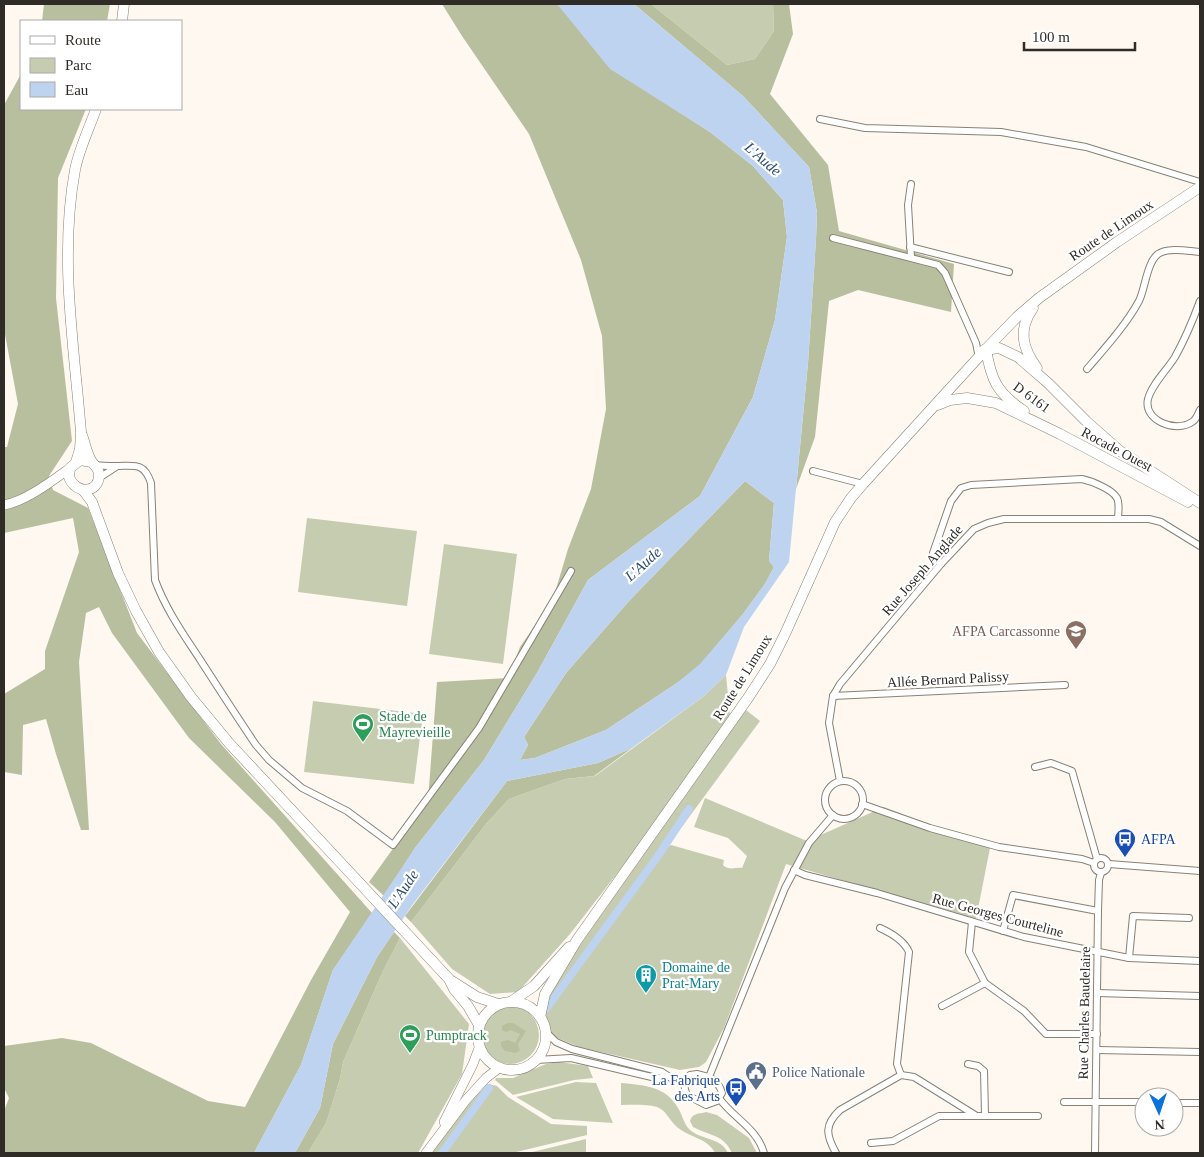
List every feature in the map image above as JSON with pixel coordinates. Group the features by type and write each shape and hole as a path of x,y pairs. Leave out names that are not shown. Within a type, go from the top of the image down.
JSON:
{"main road":[{"path":"122,20 124,4"},
{"path":"96,110 75,169 69,221 68,286 81,432 80,449 69,477 70,482 76,488 83,490 88,490 97,481"},
{"name":"Route de Limoux","path":"980,348 1039,298 1117,242 1200,187"},
{"name":"Rocade Ouest","path":"1039,298 1025,319 1023,333 1025,347 1030,358 1048,382"},
{"path":"917,424 934,406 980,348"},
{"path":"917,424 929,404 980,348"},
{"name":"Rocade Ouest","path":"980,348 999,348 1018,357 1048,382 1086,421 1120,451 1200,503"},
{"name":"D 6161","path":"980,348 1000,391 1014,404 1060,434"},
{"name":"D 6161","path":"934,406 950,400 967,398 996,403 1022,415"},
{"name":"Rocade Ouest","path":"1022,415 1180,499 1200,507"},
{"name":"Route de Limoux","path":"578,940 770,664 835,522 851,498 917,424"},
{"path":"81,432 99,471 97,481 101,523"},
{"path":"4,505 13,504 53,481 73,465 84,460 94,463"},
{"path":"53,481 70,482"},
{"path":"83,490 92,502 136,611 159,652 190,697 257,773 450,980 476,997 498,1004"},
{"path":"512,1001 528,1006 540,1017 546,1032 544,1047 536,1060 519,1070 499,1068 487,1060 479,1048 477,1036 479,1025 486,1012 498,1004 512,1001 534,986 560,956 578,940"},
{"path":"540,1017 545,994 578,940"},
{"path":"450,980 454,989 468,1006 479,1025"},
{"path":"433,1143 472,1067 479,1048"},
{"path":"426,1153 480,1084 499,1068"}],"street":[{"path":"820,119 866,128 1001,132 1086,147 1200,182"},
{"path":"911,184 908,205 911,257"},
{"path":"833,238 938,265 945,273 980,348"},
{"path":"910,247 1009,272"},
{"path":"1086,369 1113,337 1139,300 1152,261 1157,255 1166,251 1200,252"},
{"path":"1200,301 1174,357 1153,388 1148,400 1149,410 1159,422 1170,426 1183,426 1194,421 1200,410"},
{"path":"94,463 117,466 133,464 143,469 148,476 151,483 156,580 160,592 185,637 256,745 269,760 302,788 347,811 393,845 479,728 571,571"},
{"path":"97,481 117,466"},
{"path":"814,471 863,484"},
{"path":"941,564 933,553 951,501 961,488 971,485 1082,479 1093,481 1116,496 1118,519"},
{"name":"Rue Joseph Anglade","path":"840,781 830,723 833,696 840,684 941,564 974,529 1004,519 1149,519 1160,522 1200,546"},
{"name":"Allée Bernard Palissy","path":"833,696 1065,685"},
{"path":"1035,767 1051,764 1072,771 1096,861 1095,870 1101,873 1107,870 1109,864"},
{"path":"840,781 853,783 862,794 862,804 859,811 850,818 838,818 833,815 826,805 825,798 827,791 832,785 840,781"},
{"path":"862,804 930,828 999,847 1096,861 1104,858 1109,864 1200,871"},
{"path":"709,1077 762,943 794,870 810,843 833,815"},
{"name":"Rue Georges Courteline","path":"794,870 810,877 877,893 1024,937 1129,958 1200,962"},
{"name":"Rue Charles Baudelaire","path":"1095,1153 1098,911 1101,873"},
{"path":"1003,931 1014,894 1098,911"},
{"path":"1129,958 1133,916 1189,918"},
{"path":"972,922 969,952 985,983 1024,1011 1046,1034 1097,1034"},
{"path":"880,928 893,934 907,946 909,952 897,1064 901,1075"},
{"path":"942,1006 985,983"},
{"path":"1097,993 1200,996"},
{"path":"546,1032 556,1042 572,1049 662,1072 668,1077"},
{"path":"1097,1050 1200,1052"},
{"path":"536,1060 571,1058 656,1078 668,1077 685,1082"},
{"path":"968,1064 978,1066 984,1071 985,1115"},
{"path":"697,1074 709,1077 716,1080 720,1085 722,1092 719,1098 713,1103 706,1104 687,1096 684,1089 685,1082 690,1075 697,1074"},
{"path":"836,1153 828,1134 832,1118 840,1110 901,1075 914,1077 974,1115"},
{"path":"719,1098 726,1108 754,1132 764,1153"},
{"path":"1064,1102 1134,1102"},
{"path":"1184,1102 1200,1103"},
{"path":"871,1143 893,1141 939,1116 1038,1116"}],"green space":[{"path":"44,4 110,4 107,20 42,20"},
{"path":"442,4 557,4 671,107 710,132 753,166 783,200 787,237 775,320 753,397 700,496 588,580 537,673 484,760 415,848 384,896 369,882 428,800 437,682 508,678 520,647 553,599 568,549 591,489 606,409 602,336 581,260 529,134"},
{"path":"634,4 651,4 727,65 755,59 774,31 773,4 789,4 793,34 770,94 828,165 839,231 954,264 951,312 858,290 829,301 815,437 796,489 808,363 816,239 817,213 809,167 743,96"},
{"path":"651,4 773,4 774,31 755,59 727,65"},
{"path":"20,76 20,110 86,110 58,178 56,298 72,441 49,476 53,490 88,508 137,633 221,744 372,913 333,970 301,1065 254,1153 4,1153 4,1111 9,1098 4,1088 4,1046 62,1038 91,1043 208,1101 245,1107 311,980 350,912 275,822 189,738 112,633 99,607 86,613 79,662 89,830 81,830 46,719 23,725 22,775 4,772 4,694 45,669 45,651 79,552 73,518 4,533 4,447 7,447 18,404 4,329 4,105"},
{"path":"745,481 774,503 769,561 774,567 765,584 743,614 700,665 677,683 606,730 535,758 520,760 528,745 524,737 566,673 629,601"},
{"path":"307,518 417,531 407,606 298,592"},
{"path":"444,544 517,554 503,664 429,654"},
{"path":"726,675 730,716 681,789 619,871 570,934 518,992 490,994 452,969 411,922 486,824 509,799 565,779 595,776 704,696"},
{"name":"Stade de Mayrevieille","path":"313,701 423,714 414,784 304,772"},
{"path":"746,710 760,721 667,847 671,845 724,860 723,865 728,868 742,868 747,856 728,838 694,827 705,798 807,841 884,807 990,848 976,919 786,864 724,1028 706,1062 699,1067 680,1070 579,1047 555,1037 549,1030 544,1006 559,975"},
{"path":"632,748 594,776 565,779 509,799 486,824 411,922 405,916 507,781 598,763"},
{"path":"394,932 400,938 383,971 343,1062 340,1079 326,1123 308,1153 295,1153 320,1108 333,1044 377,957"},
{"path":"400,938 469,1024 462,1074 418,1153 308,1153 326,1123 340,1079 343,1062 383,971"},
{"path":"504,1006 516,1006 531,1014 539,1029 539,1041 531,1056 516,1064 504,1064 489,1056 481,1041 481,1029 489,1014"},
{"path":"513,1023 526,1031 518,1044 520,1050 516,1053 505,1051 501,1046 501,1042 508,1040 515,1043 520,1034 511,1030 506,1032 502,1030 502,1026"},
{"path":"559,1062 588,1066 593,1078 574,1080 513,1095 495,1080 496,1078 513,1078 546,1064"},
{"path":"576,1082 596,1083 613,1123 553,1119 516,1097"},
{"path":"621,1083 653,1088 667,1095 678,1108 689,1129 720,1144 728,1153 715,1153 708,1144 677,1127 657,1107 621,1105"},
{"path":"488,1084 497,1086 508,1097 551,1124 587,1126 587,1135 512,1153 432,1153 451,1126"},
{"path":"706,1112 717,1115 749,1138 757,1153 732,1153 724,1142 716,1136 693,1127 690,1121 692,1116"},
{"path":"586,1139 586,1153 528,1153"}],"water":[{"name":"L'Aude","path":"557,4 634,4 743,96 809,167 817,213 816,239 808,363 789,562 744,627 726,675 704,696 632,748 598,763 507,781 413,904 377,957 333,1044 320,1108 295,1153 254,1153 301,1065 333,970 415,848 484,760 537,673 588,580 700,496 753,397 775,320 787,237 783,200 753,166 710,132 610,69","holes":["745,481 774,503 769,561 774,567 765,584 743,614 700,664 677,683 606,730 535,758 520,760 528,745 524,737 566,673 629,601"]}],"waterway":[{"path":"546,1009 658,856 689,809"},
{"path":"442,1153 489,1088"}],"place":[{"name":"AFPA Carcassonne","path":"1076,650"},
{"name":"Stade de Mayrevieille","path":"363,743"},
{"name":"AFPA","path":"1125,858"},
{"name":"Domaine de Prat-Mary","path":"646,994"},
{"name":"Pumptrack","path":"410,1054"},
{"name":"Police Nationale","path":"756,1091"},
{"name":"La Fabrique des Arts","path":"736,1107"}]}
